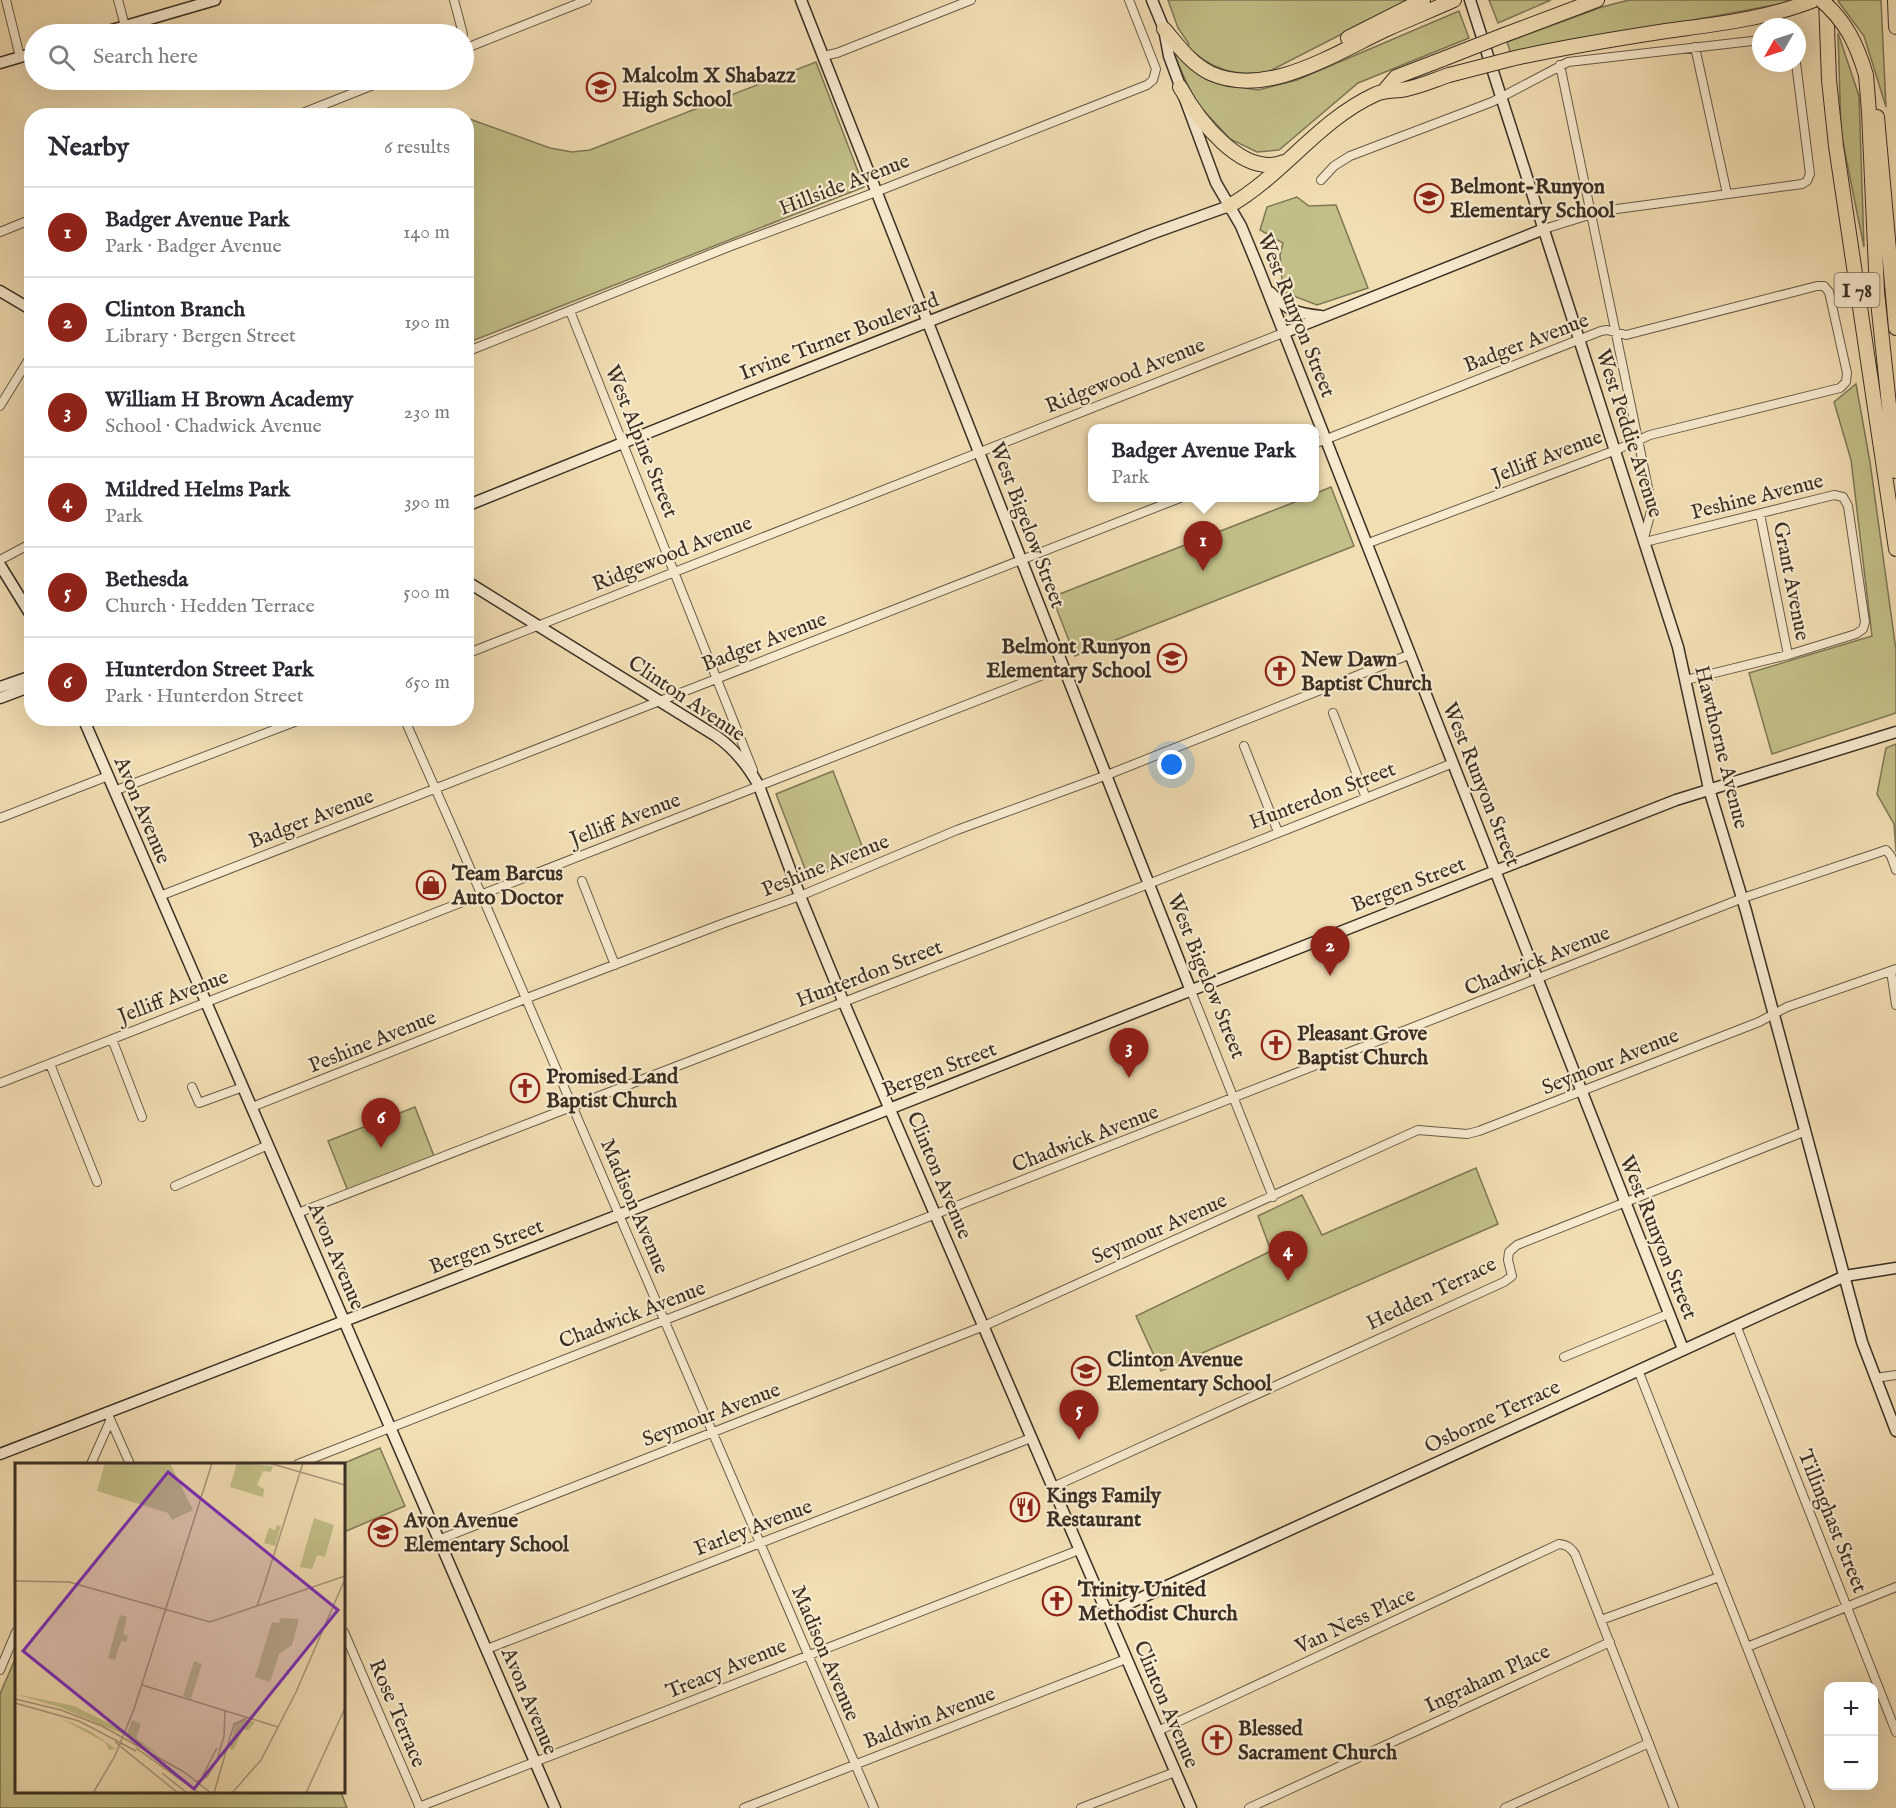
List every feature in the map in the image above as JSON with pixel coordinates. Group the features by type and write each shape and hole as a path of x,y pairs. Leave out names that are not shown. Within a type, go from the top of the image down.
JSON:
{"highway":[{"path":"1164,29 1193,63 1208,72 1239,81 1257,81 1300,70 1388,28 1426,5 1454,0"},
{"path":"1229,206 1251,191 1339,116 1385,90 1396,77 1597,0"},
{"path":"1385,90 1402,90 1511,59 1591,42 1750,19 1814,0"},
{"path":"1824,0 1851,33 1874,95 1879,128 1896,328"},
{"name":"I 78","path":"1824,0 1836,146 1896,549"},
{"path":"1895,0 1896,27"},
{"path":"1866,75 1877,292 1896,471"},
{"path":"1180,87 1202,122 1232,150 1260,164 1279,164 1287,160"}],"street":[{"path":"6,0 20,57"},
{"path":"118,0 124,24"},
{"path":"132,24 216,0"},
{"path":"454,0 460,24"},
{"path":"474,44 587,0"},
{"name":"West Bigelow Street","path":"801,0 1273,1197"},
{"path":"824,56 972,0"},
{"name":"Hillside Avenue","path":"474,349 1150,83 1155,76 1156,69 1129,0"},
{"name":"West Runyon Street","path":"1152,0 1164,29 1167,49 1180,87 1216,183 1241,226 1266,287 1683,1350"},
{"name":"West Peddie Avenue","path":"1470,0 1644,540"},
{"path":"1321,180 1334,166 1350,156 1492,102 1568,62 1752,41"},
{"path":"1695,47 1727,195"},
{"path":"0,63 24,56"},
{"path":"1560,65 1652,507 1644,540"},
{"name":"Ridgewood Avenue","path":"474,651 979,454 1544,229 1602,211 1802,184 1809,179 1810,174 1797,72"},
{"path":"315,108 361,90"},
{"name":"Irvine Turner Boulevard","path":"474,503 1159,231 1229,206"},
{"path":"0,232 24,222"},
{"name":"Badger Avenue","path":"1319,442 1601,331 1626,335 1817,286 1826,287 1830,294 1845,361 1846,382"},
{"path":"1266,287 1293,312 1326,317"},
{"path":"0,291 24,305"},
{"name":"West Alpine Street","path":"570,311 759,786"},
{"path":"0,405 24,367"},
{"name":"Jelliff Avenue","path":"1366,544 1616,450 1650,435 1839,388 1846,382"},
{"name":"Peshine Avenue","path":"1644,540 1834,495 1843,497 1848,506 1865,622 1863,629 1856,634 1788,655"},
{"name":"Badger Avenue","path":"160,896 1170,502"},
{"name":"Grant Avenue","path":"1760,514 1788,655"},
{"name":"Hawthorne Avenue","path":"1644,540 1678,647 1709,789 1743,898 1863,1342 1896,1431"},
{"path":"0,560 24,547"},
{"path":"0,565 24,604"},
{"name":"Clinton Avenue","path":"474,586 662,701 732,749 751,771 759,786 800,896 844,1003 1191,1808"},
{"name":"Peshine Avenue","path":"252,1107 526,999 800,896 957,830 1107,775 1411,654"},
{"path":"1686,680 1788,655"},
{"name":"Jelliff Avenue","path":"0,1083 1063,667"},
{"path":"0,687 24,678"},
{"path":"0,698 24,689"},
{"path":"1333,714 1366,798"},
{"name":"Avon Avenue","path":"86,726 555,1808"},
{"path":"114,791 284,726"},
{"name":"Madison Avenue","path":"407,726 874,1808"},
{"name":"Bergen Street","path":"0,1454 109,1417 344,1322 1709,789 1896,732"},
{"path":"1244,746 1278,832"},
{"name":"Hunterdon Street","path":"298,1213 844,1003 1453,763"},
{"path":"0,818 108,776"},
{"name":"Chadwick Avenue","path":"301,1463 575,1354 665,1322 1235,1099 1743,898 1886,850 1896,870"},
{"path":"582,881 615,965"},
{"path":"1894,970 1896,1005"},
{"name":"Seymour Avenue","path":"438,1540 984,1326 1418,1130 1467,1134 1479,1131 1759,1022 1787,1007 1894,970"},
{"path":"112,1040 142,1117"},
{"path":"50,1064 97,1182"},
{"path":"192,1087 199,1103 243,1087"},
{"name":"Hedden Terrace","path":"1053,1487 1504,1282 1512,1276 1508,1256 1512,1247 1806,1131"},
{"path":"175,1186 268,1145"},
{"name":"Osborne Terrace","path":"1108,1613 1845,1276 1896,1268"},
{"path":"1564,1357 1668,1314"},
{"name":"Tillinghast Street","path":"1736,1325 1896,1732"},
{"path":"1638,1370 1810,1808"},
{"path":"1875,1378 1896,1375"},
{"path":"91,1463 109,1417"},
{"path":"109,1417 130,1463"},
{"name":"Farley Avenue","path":"487,1649 1031,1438"},
{"name":"Van Ness Place","path":"1158,1731 1559,1544 1567,1546 1575,1554 1601,1620"},
{"name":"Treacy Avenue","path":"420,1807 1079,1550"},
{"path":"1674,1808 1601,1620 1719,1577"},
{"path":"1747,1647 1896,1587"},
{"path":"0,1670 15,1634"},
{"name":"Rose Terrace","path":"345,1634 420,1807"},
{"name":"Ingraham Place","path":"1248,1808 1610,1642"},
{"name":"Baldwin Avenue","path":"744,1808 1126,1659"},
{"path":"1504,1808 1649,1743"},
{"path":"1081,1808 1175,1772"}],"shaded area":[{"path":"1168,0 1408,0 1266,73 1243,73 1214,66 1187,47 1189,44 1178,28"},
{"path":"1489,0 1551,0 1498,23"},
{"path":"1629,0 1802,0 1511,54 1507,42 1602,7"},
{"path":"1881,0 1886,107 1864,36 1838,1"},
{"path":"1459,11 1469,38 1358,83 1279,150 1257,152 1230,139 1195,101 1175,57 1178,55 1208,80 1258,90 1297,80"},
{"path":"1838,33 1859,96 1864,247 1841,133"},
{"path":"816,62 864,187 474,340 474,121 550,148 572,152 590,150"},
{"path":"1297,197 1309,206 1336,205 1368,288 1317,305 1283,292 1280,255 1283,243 1260,230 1267,207"},
{"path":"1856,384 1870,462 1896,650 1896,713 1772,754 1749,673 1872,636 1851,460 1834,402"},
{"path":"1331,487 1354,546 1075,656 1052,597 1295,502 1319,502 1319,492"},
{"path":"1896,744 1896,852 1894,824 1877,794 1886,748"},
{"path":"833,771 866,856 809,879 776,794"},
{"path":"415,1107 434,1156 348,1191 328,1141"},
{"path":"1476,1168 1498,1224 1161,1371 1136,1316 1271,1251 1258,1216 1302,1195 1322,1235"},
{"path":"380,1448 405,1506 345,1532 344,1463"},
{"path":"15,1659 15,1793 341,1793 347,1808 0,1808 0,1694"}],"place":[{"name":"Malcolm X Shabazz High School","path":"601,87"},
{"name":"Belmont-Runyon Elementary School","path":"1429,198"},
{"name":"Badger Avenue Park","path":"1203,571"},
{"name":"Belmont Runyon Elementary School","path":"1172,658"},
{"name":"New Dawn Baptist Church","path":"1280,671"},
{"name":"Team Barcus Auto Doctor","path":"431,885"},
{"name":"Clinton Branch","path":"1330,976"},
{"name":"Pleasant Grove Baptist Church","path":"1276,1045"},
{"name":"William H Brown Academy","path":"1129,1078"},
{"name":"Promised Land Baptist Church","path":"525,1088"},
{"name":"Hunterdon Street Park","path":"381,1148"},
{"name":"Mildred Helms Park","path":"1288,1281"},
{"name":"Clinton Avenue Elementary School","path":"1086,1371"},
{"name":"Bethesda","path":"1079,1440"},
{"name":"Kings Family Restaurant","path":"1025,1507"},
{"name":"Avon Avenue Elementary School","path":"383,1532"},
{"name":"Trinity United Methodist Church","path":"1057,1601"},
{"name":"Blessed Sacrament Church","path":"1217,1740"}]}
